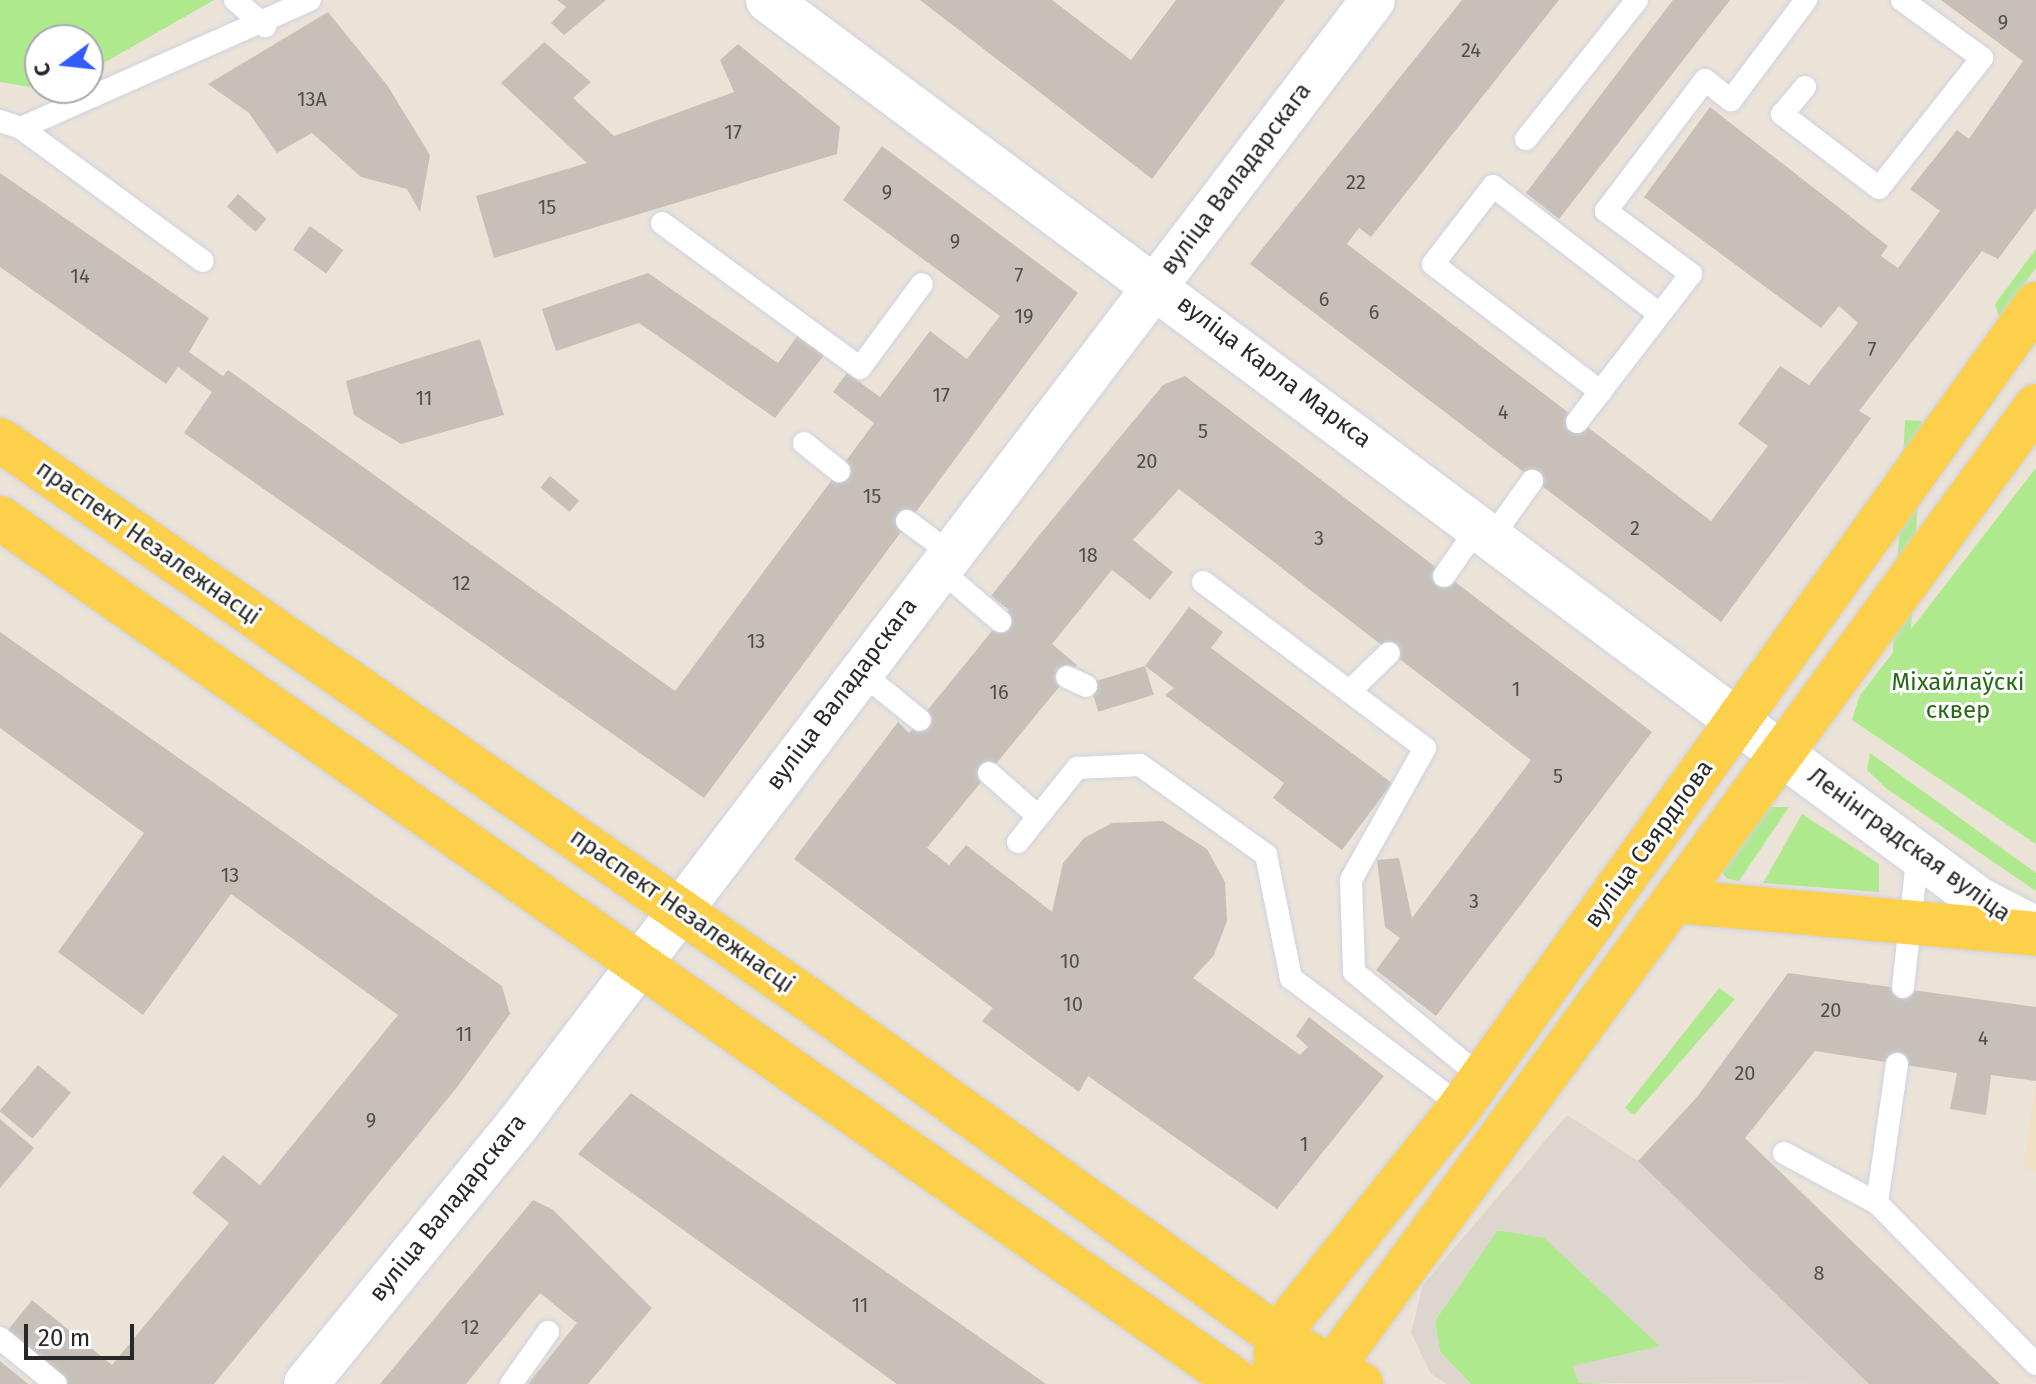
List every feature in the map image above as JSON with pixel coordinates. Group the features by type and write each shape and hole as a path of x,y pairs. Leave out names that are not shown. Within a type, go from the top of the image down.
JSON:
{"main road":[{"name":"вуліца Карла Маркса","path":"768,0 1156,283 1737,721"},
{"name":"вуліца Валадарскага","path":"306,1384 640,960 1373,0"},
{"name":"вуліца Свярдлова","path":"1277,1336 1471,1092 2036,304"},
{"path":"1333,1378 1675,901 1785,755 2036,406"},
{"name":"праспект Незалежнасці","path":"4,456 677,908 1333,1378"},
{"path":"0,518 640,960 1241,1384"},
{"name":"Ленінградская вуліца","path":"1737,721 2009,920 2036,931"},
{"path":"1675,901 2036,931"},
{"path":"1274,1384 1277,1336"}],"lane":[{"path":"235,0 265,26"},
{"path":"11,125 265,26 310,0"},
{"path":"1526,139 1637,0"},
{"path":"1577,422 1691,274 1606,211 1705,80 1731,100 1806,0"},
{"path":"1805,87 1782,114 1879,188 1982,58 1902,0"},
{"path":"11,125 203,261"},
{"path":"1601,392 1433,264 1493,186 1659,314"},
{"path":"662,223 860,368 922,284"},
{"path":"804,443 839,471"},
{"path":"1444,576 1532,481"},
{"path":"907,521 1000,621"},
{"path":"1203,582 1353,688 1425,748 1351,880 1354,972 1471,1092"},
{"path":"1353,688 1389,653"},
{"path":"859,671 920,720"},
{"path":"1018,842 1077,768 1140,765 1266,855 1291,978 1471,1092"},
{"path":"989,773 1037,815"},
{"path":"1903,987 1918,852"},
{"path":"1877,1203 1897,1064"},
{"path":"1784,1153 1877,1203 2036,1364"},
{"path":"511,1384 548,1332"},
{"path":"0,1338 56,1384"}],"shaded area":[{"path":"2036,1081 2036,1171 2023,1169"},
{"path":"1567,1115 1638,1161 1869,1384 1579,1383 1572,1366 1660,1346 1544,1238 1498,1230 1435,1321 1440,1352 1471,1384 1447,1384 1431,1374 1411,1333 1423,1285"}],"green space":[{"path":"0,0 214,0 104,63 104,24 24,24 24,86 0,82"},
{"path":"2036,249 2036,268 1999,317 1995,304"},
{"path":"1905,420 1922,421 1910,658 1893,657"},
{"name":"Міхайлаўскі сквер","path":"2036,468 2036,844 1852,720 1860,695"},
{"path":"1870,753 2036,873 2036,891 1887,789 1867,770"},
{"path":"1765,807 1789,807 1739,881 1727,879 1722,872"},
{"path":"1802,814 1879,864 1879,892 1763,883"},
{"path":"1719,988 1735,999 1634,1115 1625,1108"},
{"path":"1497,1230 1544,1237 1661,1347 1579,1383 1619,1384 1471,1384 1440,1352 1435,1321"}],"building":[{"path":"557,0 606,0 564,35 551,23 566,7"},
{"path":"920,0 1052,0 1131,60 1176,0 1285,0 1152,179"},
{"path":"1462,0 1559,0 1371,237 1359,228 1347,244 1711,521 1768,446 1738,424 1780,366 1809,385 1858,323 1839,306 1821,328 1644,197 1710,107 1888,246 1881,256 1898,268 1940,211 1910,189 1957,130 1969,139 2023,61 1941,0 2036,0 2036,208 1998,259 1982,251 1859,411 1871,418 1721,622 1250,264"},
{"path":"1673,0 1730,0 1559,219 1526,193"},
{"path":"328,12 387,85 430,155 420,212 407,189 361,177 312,133 277,153 249,113 208,84"},
{"path":"544,42 591,82 573,98 614,136 734,92 720,60 738,44 840,127 837,154 494,258 476,196 587,163 501,83"},
{"path":"882,146 1078,293 704,798 184,433 212,392 178,367 166,384 0,267 0,173 209,318 189,352 223,376 228,370 675,691 874,423 833,392 847,373 880,397 930,331 967,359 1000,316 843,200"},
{"path":"238,194 267,219 256,232 227,207"},
{"path":"310,226 343,250 326,274 293,249"},
{"path":"648,273 778,363 798,335 825,354 775,418 639,323 556,351 542,309"},
{"path":"480,339 504,415 401,444 354,415 346,381"},
{"path":"1185,376 1652,732 1436,1016 1376,970 1400,938 1385,927 1377,860 1399,858 1412,918 1531,760 1179,489 1133,540 1173,572 1150,600 1112,570 1052,644 1077,665 927,848 949,865 966,845 1052,912 1063,863 1084,838 1112,823 1163,821 1207,849 1225,882 1227,921 1214,955 1193,978 1300,1055 1308,1047 1296,1036 1309,1017 1384,1076 1277,1209 1088,1076 1079,1092 982,1021 993,1008 794,859 898,722 909,733 1009,610 991,596 1041,533 1163,385"},
{"path":"550,476 579,500 569,512 540,487"},
{"path":"1189,607 1223,632 1211,648 1392,783 1342,850 1273,798 1284,783 1165,695 1174,688 1145,666"},
{"path":"0,632 502,986 510,1014 458,1086 214,1384 64,1384 4,1335 32,1300 112,1365 229,1223 192,1193 223,1155 260,1185 398,1015 231,894 143,1015 58,952 144,833 0,728"},
{"path":"1145,666 1154,695 1098,712 1090,683"},
{"path":"1788,973 2036,1007 2036,1081 1991,1075 1986,1115 1950,1109 1957,1073 1815,1051 1745,1138 2000,1384 1869,1384 1638,1161 1697,1097"},
{"path":"38,1065 71,1093 32,1139 0,1110"},
{"path":"631,1093 1046,1384 897,1384 578,1154"},
{"path":"0,1119 34,1148 0,1188"},
{"path":"533,1200 552,1209 652,1308 588,1384 528,1384 577,1323 540,1293 466,1384 380,1384"},
{"path":"0,1361 28,1384 0,1384"}]}
